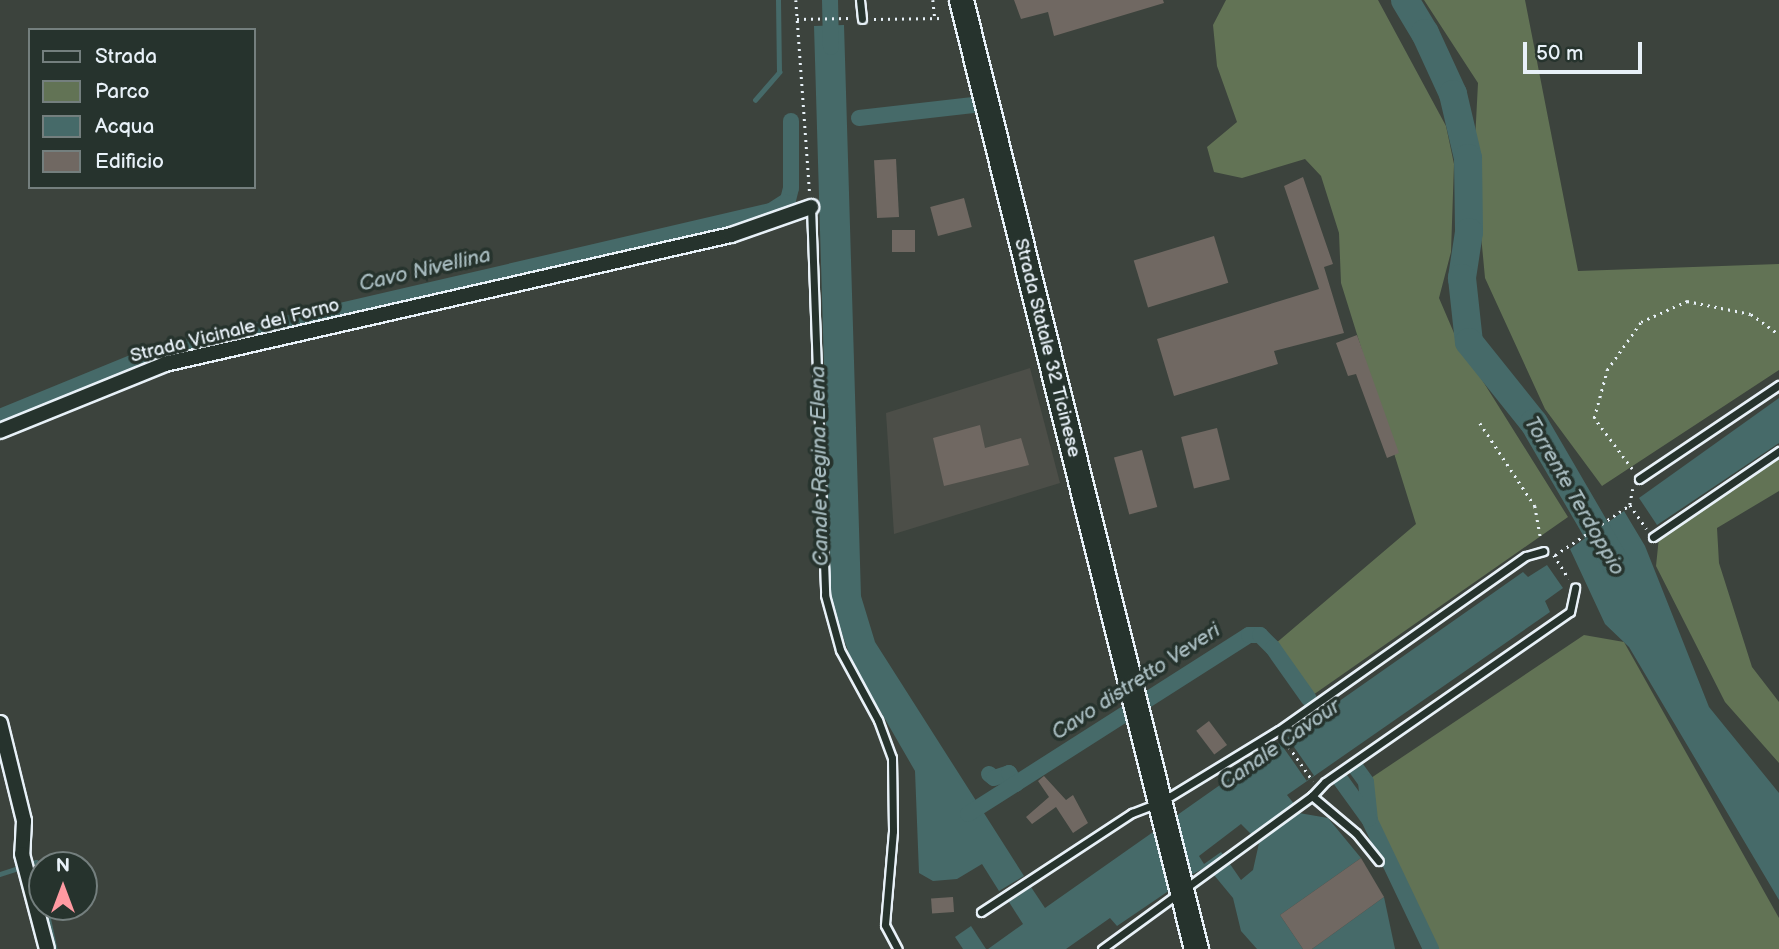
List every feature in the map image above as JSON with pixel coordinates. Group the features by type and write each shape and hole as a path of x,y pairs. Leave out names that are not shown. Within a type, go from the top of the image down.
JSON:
{"main road":[{"name":"Strada Statale 32 Ticinese","path":"963,8 1162,810"},
{"path":"1162,810 1196,949"}],"street":[{"name":"Strada Vicinale del Forno","path":"0,431 165,364 717,238 811,207"},
{"path":"0,723 24,821 25,867 47,949"}],"lane":[{"path":"859,0 862,19"},
{"path":"811,207 825,595 840,650 878,720 892,758 893,831 885,925 898,949"},
{"path":"1639,479 1779,384"},
{"path":"1653,537 1779,451"},
{"path":"981,912 1132,813 1162,810 1526,556 1543,551"},
{"path":"1102,949 1181,886 1312,796 1325,782 1570,612 1575,588"},
{"path":"1312,796 1356,833 1379,861"}],"path":[{"path":"796,0 811,207"},
{"path":"933,0 936,18"},
{"path":"862,19 936,18 963,8"},
{"path":"796,19 844,17"},
{"path":"1575,588 1555,555 1630,505 1639,479 1594,418 1607,370 1641,321 1688,301 1751,314 1779,334"},
{"path":"1480,423 1535,506 1543,551"},
{"path":"1630,505 1653,537"},
{"path":"1284,739 1311,778"}],"shaded area":[{"path":"1030,368 1060,483 894,534 886,413"}],"green space":[{"path":"1226,0 1378,0 1446,126 1454,164 1451,252 1439,298 1457,340 1568,517 1313,695 1275,644 1416,524 1341,283 1339,233 1321,176 1305,159 1242,178 1214,172 1207,147 1237,122 1217,66 1213,25"},
{"path":"1424,0 1525,0 1578,271 1779,264 1779,370 1602,486 1545,409 1485,278 1474,160 1478,83"},
{"path":"1779,455 1779,491 1717,528 1719,563 1752,667 1779,702 1779,763 1725,702 1656,566 1659,537"},
{"path":"1584,635 1624,642 1779,918 1779,949 1438,949 1376,818 1371,778"}],"water":[{"path":"844,25 861,596 875,642 1024,876 999,891 982,864 957,879 933,881 919,873 915,771 852,662 831,603 814,26"},
{"path":"1779,398 1779,443 1657,525 1639,498"},
{"path":"1624,511 1645,546 1709,707 1779,793 1779,900 1629,647 1605,624 1570,549"},
{"name":"Canale Cavour","path":"1547,565 1563,588 1545,601 1550,612 1287,795 1295,805 1253,836 1241,824 1199,856 1204,864 1221,852 1225,857 1191,875 1187,862 1167,876 1170,890 1117,926 1110,918 1066,949 988,949 1023,924 1009,902 1031,887 1045,908 1523,572 1528,577"},
{"path":"1299,813 1328,818 1361,858 1280,915 1303,949 1257,949 1241,931 1233,898 1214,875 1230,864 1241,880 1253,870 1259,843"},
{"path":"1384,897 1395,949 1312,949"},
{"path":"971,926 986,949 963,949 955,937"}],"pier":[{"path":"1287,737 1314,776 1307,781 1280,742"}],"building":[{"path":"1014,0 1163,0 1164,3 1054,36 1048,12 1021,19"},
{"path":"896,159 899,217 877,218 874,160"},
{"path":"1303,177 1333,264 1324,267 1344,333 1274,351 1278,364 1174,396 1157,339 1319,289 1284,186"},
{"path":"964,198 972,227 938,236 930,207"},
{"path":"892,230 915,230 915,252 892,252"},
{"path":"1214,236 1228,283 1148,307 1134,261"},
{"path":"1357,335 1399,453 1387,458 1356,374 1348,376 1336,343"},
{"path":"980,425 985,448 1021,438 1029,465 944,486 933,438"},
{"path":"1217,428 1230,479 1194,488 1181,437"},
{"path":"1142,450 1157,507 1129,514 1114,458"},
{"path":"1209,721 1227,745 1214,755 1196,731"},
{"path":"1044,776 1066,800 1073,795 1088,823 1073,833 1056,807 1032,824 1026,817 1049,797 1038,781"},
{"path":"1361,858 1384,897 1312,949 1303,949 1280,915"},
{"path":"953,897 954,912 932,913 931,899"}],"waterway":[{"path":"755,100 779,72 778,0"},
{"name":"Canale Regina Elena","path":"830,0 831,47"},
{"name":"Torrente Terdoppio","path":"1405,0 1425,33 1453,94 1468,158 1469,232 1462,278 1469,342 1534,423 1616,564"},
{"path":"859,118 973,105"},
{"name":"Cavo Nivellina","path":"0,417 151,355 771,211 788,200 791,188 791,121"},
{"name":"Cavo distretto Veveri","path":"968,814 1249,635 1260,635 1273,648 1309,699"},
{"name":"Cavo distretto Veveri","path":"1316,709 1319,714"},
{"name":"Cavo distretto Veveri","path":"1356,768 1366,782 1370,821 1431,949"},
{"name":"Cavo Nivellina","path":"989,774 994,778 1009,773 1016,784"},
{"path":"1340,779 1369,819"},
{"path":"0,874 28,865"},
{"path":"49,921 55,949"}]}
